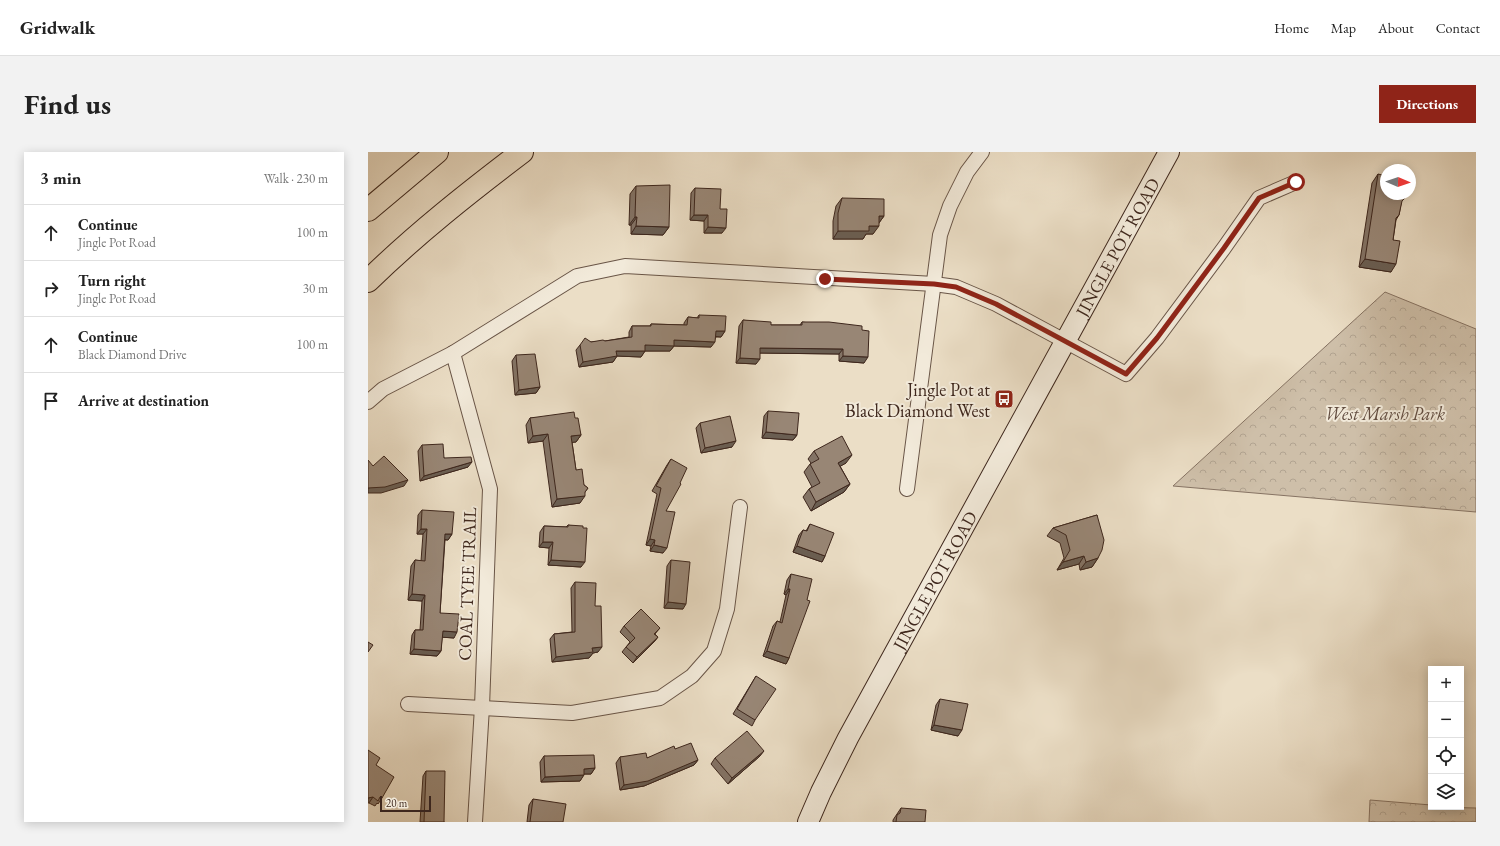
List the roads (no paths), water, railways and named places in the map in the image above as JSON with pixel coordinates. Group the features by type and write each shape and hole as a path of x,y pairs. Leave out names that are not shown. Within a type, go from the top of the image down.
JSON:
{"highway":[{"path":"368,210 437,152"},
{"path":"368,281 402,249 451,207 522,152"}],"main road":[{"name":"JINGLE POT ROAD","path":"808,822 848,738 1168,152"}],"street":[{"path":"908,490 940,235 950,206 967,172 982,152"},
{"path":"368,402 383,389 453,353 577,276 626,266 934,284 956,287 976,295 1126,374 1161,332 1224,248 1259,198 1296,182"},
{"name":"COAL TYEE TRAIL","path":"453,353 490,489 482,707 475,822"},
{"path":"408,704 572,713 660,698 692,676 714,651 727,609 740,506"}],"place":[{"name":"Jingle Pot at Black Diamond West","path":"1004,399"}],"park label":[{"name":"West Marsh Park","path":"1385,413"}]}
